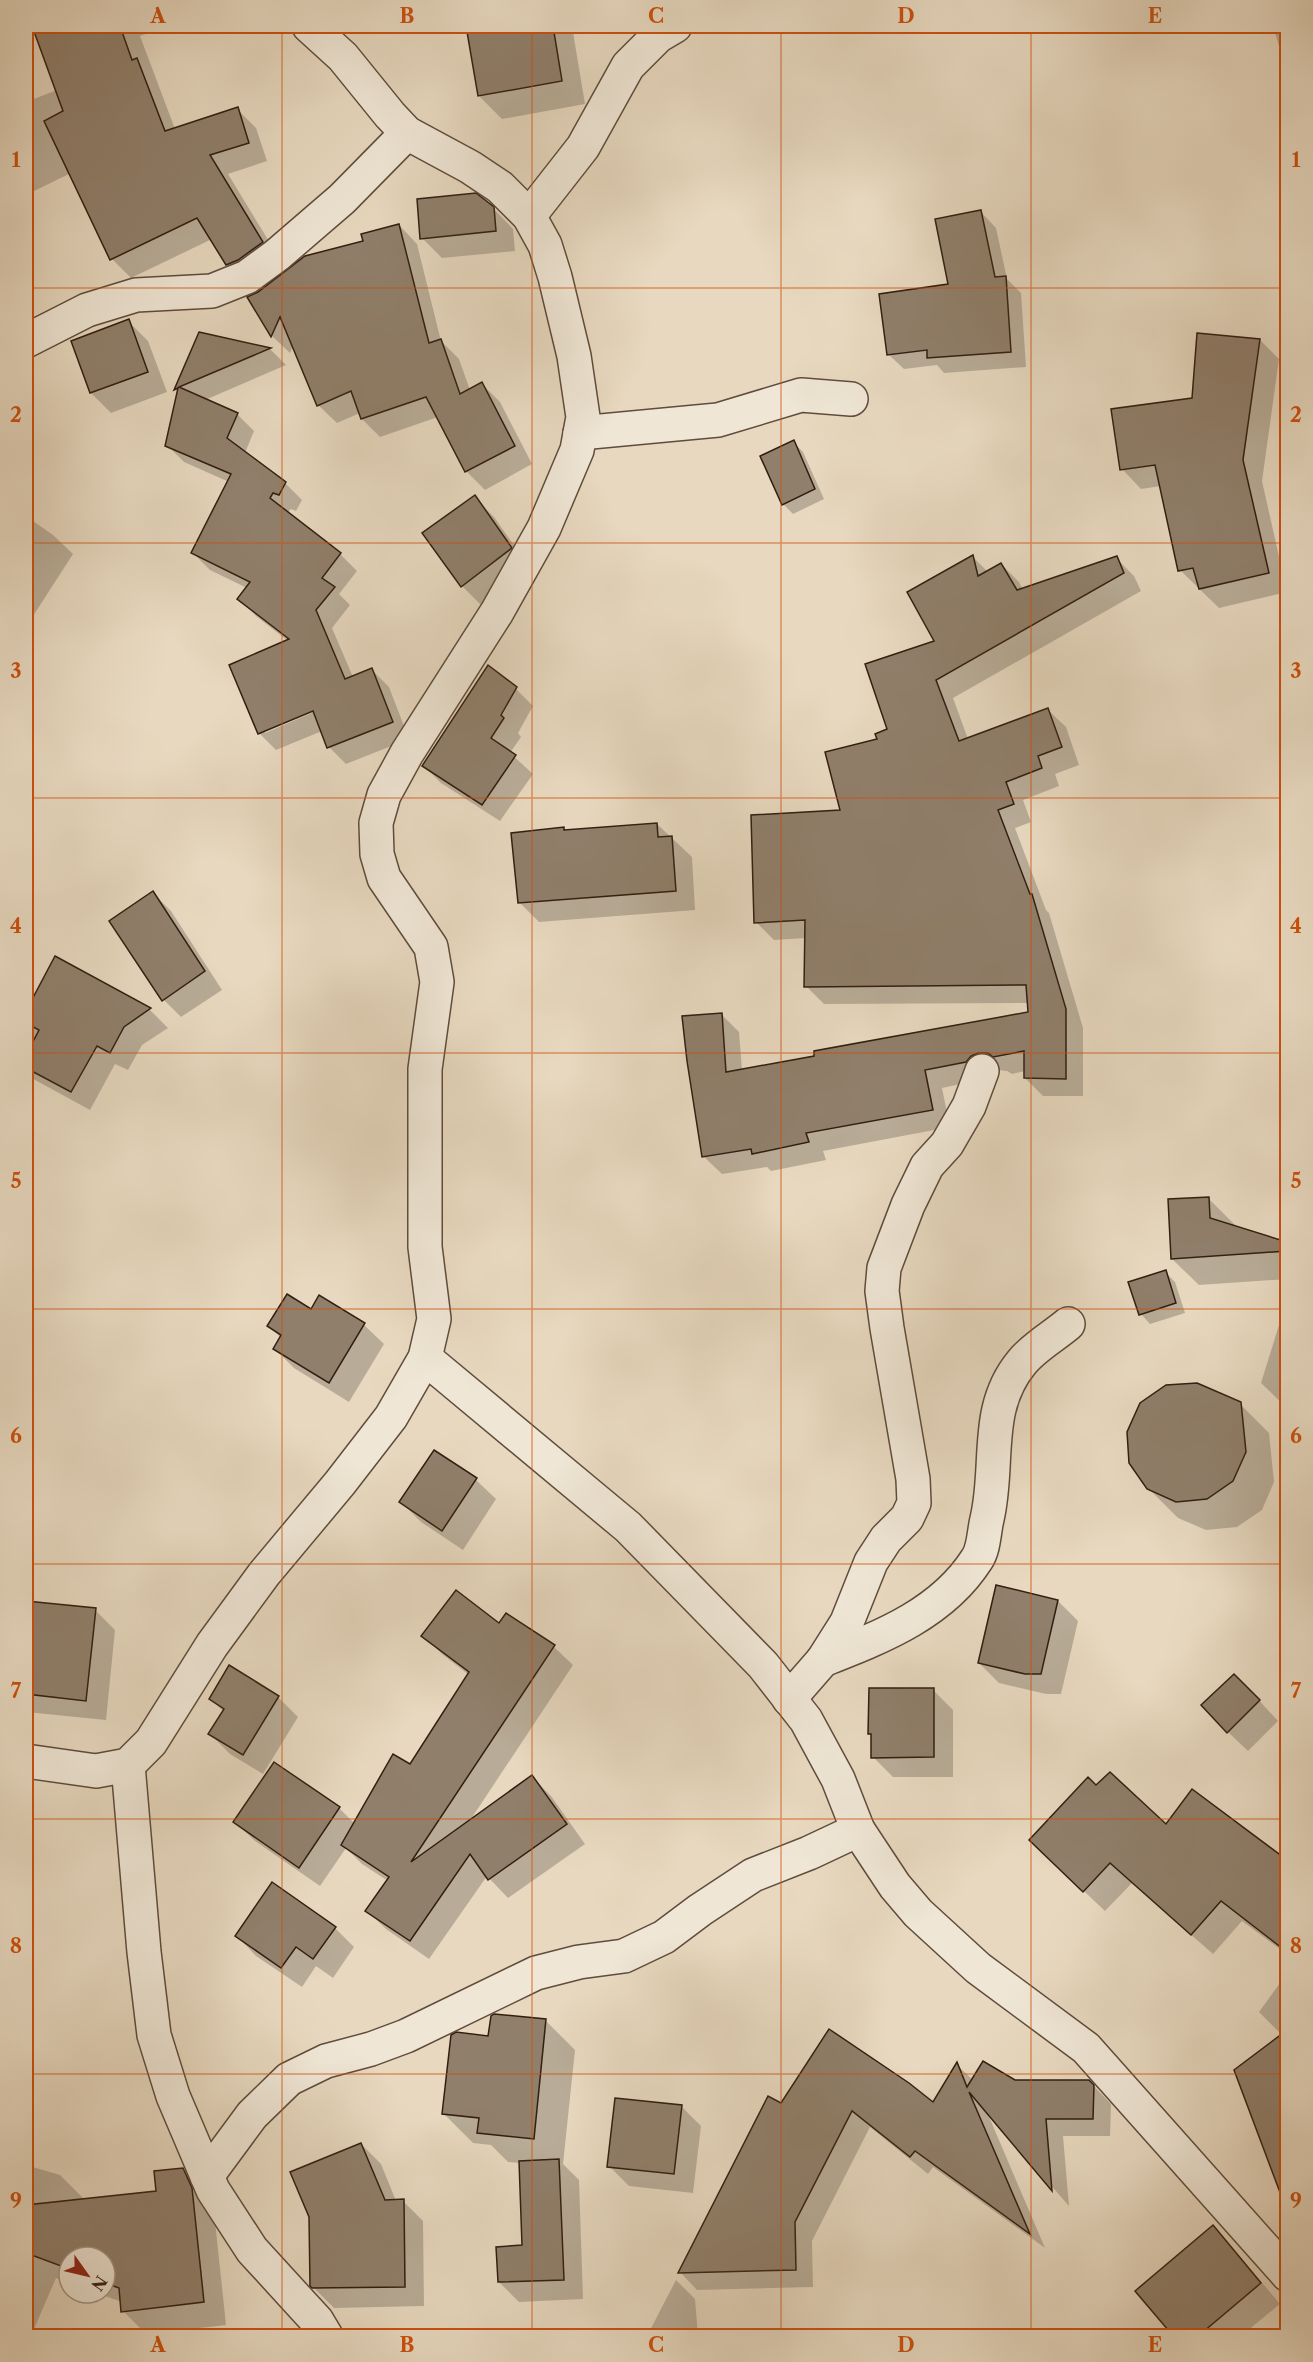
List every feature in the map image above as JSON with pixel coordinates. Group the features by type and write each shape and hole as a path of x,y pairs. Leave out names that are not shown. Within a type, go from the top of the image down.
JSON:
{"street":[{"path":"26,1761 96,1771 128,1765 151,1742 212,1645 264,1574 391,1416 425,1358 434,1319 425,1247 425,1069 437,982 431,947 384,878 377,854 376,823 384,795 407,753 497,612 544,528 577,450 583,417 574,356 555,277 545,245 529,216 500,187 470,167 407,133 343,57 309,26"},
{"path":"529,216 583,147 628,66 658,36 675,26"},
{"path":"26,341 87,310 136,295 212,291 247,277 277,255 342,199 407,133"},
{"path":"580,433 718,420 801,395 851,399"},
{"path":"789,1699 823,1660 847,1622 871,1562 886,1539 907,1518 914,1503 913,1479 886,1328 882,1291 884,1268 908,1205 927,1166 952,1134 969,1106 982,1071"},
{"path":"823,1660 887,1634 946,1597 979,1557 991,1504 994,1425 1003,1390 1023,1361 1068,1324"},
{"path":"425,1358 628,1527 763,1665 806,1720 838,1779 858,1830 895,1886 918,1913 978,1968 1086,2048 1287,2276"},
{"path":"128,1765 144,1952 154,2035 173,2096 213,2190 252,2250 317,2321 326,2337"},
{"path":"207,2176 252,2115 289,2079 326,2061 371,2049 406,2036 536,1973 579,1962 624,1956 664,1937 753,1875 809,1853 858,1830"}],"building":[{"path":"32,26 120,26 132,60 137,58 165,131 238,107 249,143 210,155 263,242 238,260 226,265 197,218 110,260 44,121 63,111"},
{"path":"466,26 553,26 562,81 478,96"},
{"path":"476,193 494,207 496,231 420,239 417,199"},
{"path":"981,210 995,277 1006,276 1011,352 927,358 927,350 887,355 879,294 948,284 935,219"},
{"path":"399,224 429,343 441,339 460,394 482,382 515,446 465,472 426,397 361,419 351,391 317,406 280,317 271,337 247,297 258,292 305,256 363,241 361,234"},
{"path":"129,319 148,372 90,393 71,341"},
{"path":"199,332 271,348 179,387 238,413 227,438 286,482 279,495 273,493 270,498 341,553 322,578 335,587 316,610 345,679 372,668 393,722 327,748 313,711 258,734 229,665 289,639 237,599 250,582 191,553 231,474 165,446 178,388 174,390"},
{"path":"1197,333 1260,339 1243,460 1269,573 1199,589 1193,568 1178,571 1155,465 1120,470 1111,409 1192,398"},
{"path":"794,440 815,489 782,505 760,456"},
{"path":"475,495 512,548 461,587 422,533"},
{"path":"973,555 978,576 1001,563 1017,590 1117,556 1124,573 936,680 959,741 1048,708 1062,747 1038,756 1042,768 1006,782 1014,804 998,810 1030,894 1032,894 1066,1009 1066,1079 1024,1078 1024,1051 993,1057 988,1053 978,1053 966,1062 925,1070 933,1110 806,1133 809,1142 752,1154 751,1149 702,1157 682,1016 722,1013 726,1072 814,1056 814,1051 1028,1012 1026,985 804,987 805,920 754,923 751,815 840,810 825,752 877,739 875,734 887,729 865,664 934,641 907,592"},
{"path":"488,665 517,687 501,715 504,718 491,738 516,755 482,805 422,766"},
{"path":"657,823 658,837 672,836 676,891 518,903 511,833 564,827 564,830"},
{"path":"153,891 205,971 162,1001 109,921"},
{"path":"55,956 151,1008 124,1027 110,1053 97,1046 71,1092 26,1068 26,1055 39,1030 26,1023 26,1011"},
{"path":"1209,1197 1210,1218 1287,1242 1287,1251 1171,1259 1168,1199"},
{"path":"1166,1270 1176,1303 1139,1315 1128,1282"},
{"path":"287,1294 311,1309 319,1295 365,1323 329,1383 273,1349 281,1335 267,1326"},
{"path":"1197,1383 1241,1402 1246,1452 1233,1481 1207,1499 1176,1502 1147,1489 1129,1463 1127,1432 1140,1403 1166,1385"},
{"path":"434,1450 477,1478 442,1531 399,1502"},
{"path":"996,1585 1058,1600 1041,1674 1025,1674 978,1663"},
{"path":"456,1590 499,1623 506,1613 555,1645 411,1862 532,1775 567,1824 488,1880 470,1854 410,1941 365,1911 389,1877 341,1845 393,1754 410,1764 469,1672 421,1636"},
{"path":"26,1601 96,1608 86,1701 26,1694"},
{"path":"229,1665 279,1696 243,1755 208,1734 224,1709 209,1699"},
{"path":"1234,1674 1260,1700 1227,1733 1201,1705"},
{"path":"869,1688 934,1688 934,1757 871,1758 871,1734 868,1734"},
{"path":"274,1762 340,1807 299,1868 233,1822"},
{"path":"1110,1772 1166,1824 1192,1789 1287,1860 1287,1952 1221,1901 1191,1935 1110,1863 1083,1892 1029,1840 1088,1777 1096,1785"},
{"path":"272,1882 336,1927 313,1959 296,1947 281,1968 235,1936"},
{"path":"494,2014 546,2019 534,2139 477,2133 479,2118 442,2114 451,2035 456,2032 488,2036 491,2016"},
{"path":"829,2029 933,2102 957,2062 967,2087 983,2061 1015,2080 1089,2080 1094,2085 1093,2119 1046,2119 1052,2191 969,2092 1030,2234 915,2151 910,2157 852,2111 795,2222 796,2270 678,2273 768,2096 781,2103"},
{"path":"1287,2030 1287,2203 1284,2203 1234,2070"},
{"path":"615,2098 682,2105 674,2174 607,2167"},
{"path":"361,2143 385,2200 404,2199 405,2287 312,2288 310,2286 309,2217 290,2172"},
{"path":"559,2159 564,2280 498,2282 496,2247 522,2245 519,2161"},
{"path":"183,2168 192,2188 204,2302 121,2312 119,2288 117,2287 117,2245 57,2245 57,2265 26,2253 26,2205 156,2191 154,2171"},
{"path":"1213,2225 1261,2283 1197,2337 1174,2337 1135,2291"}]}
